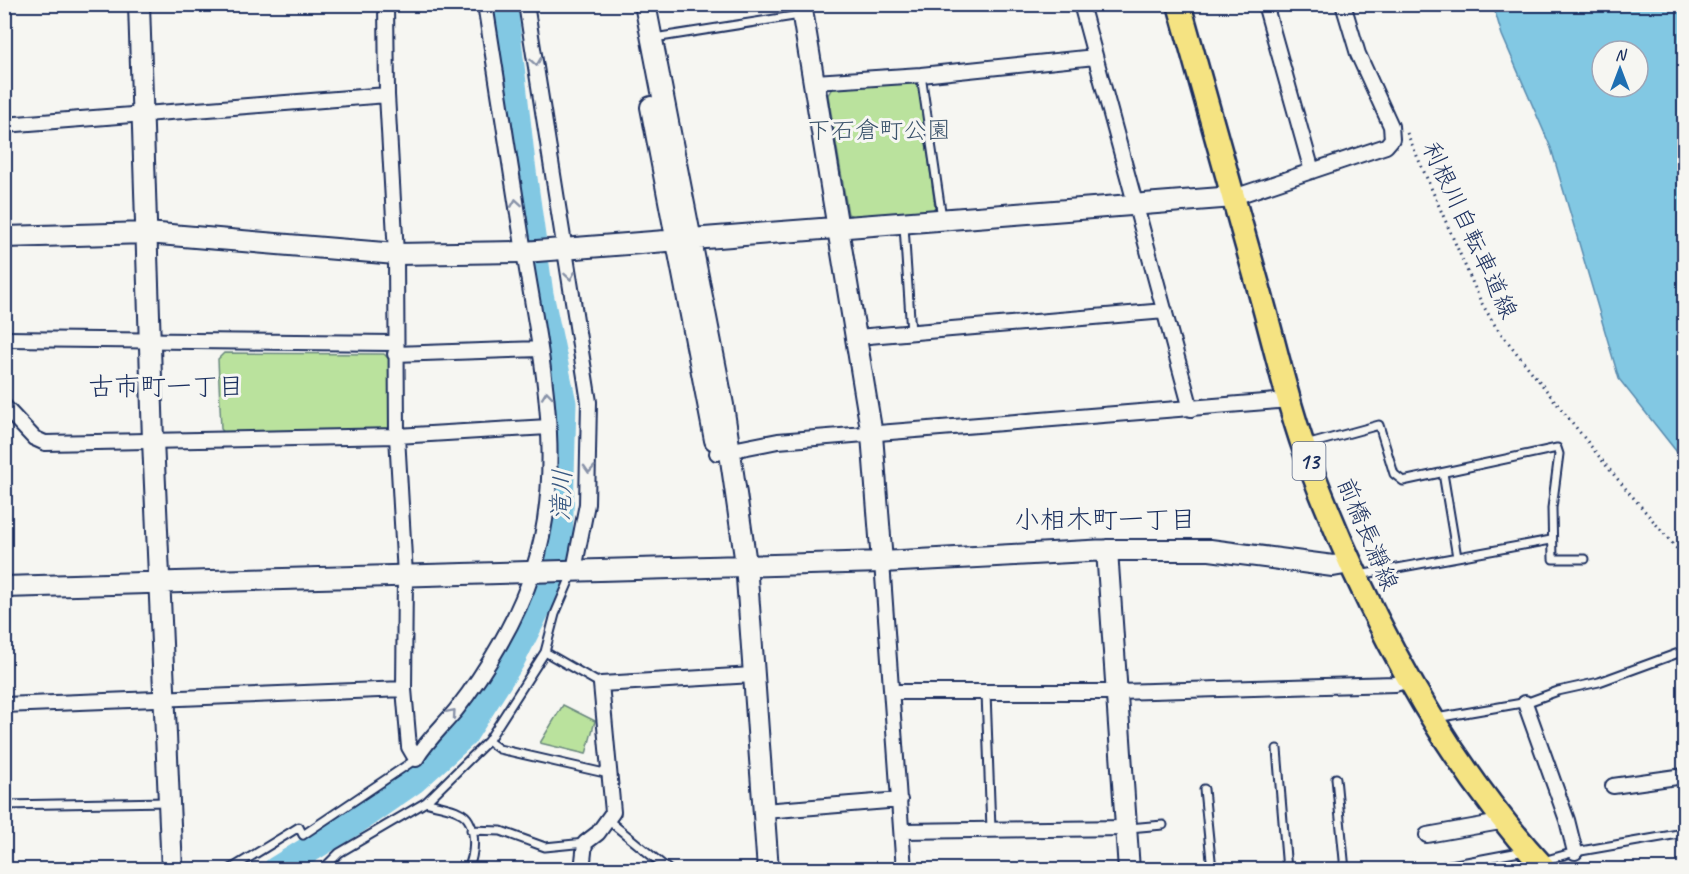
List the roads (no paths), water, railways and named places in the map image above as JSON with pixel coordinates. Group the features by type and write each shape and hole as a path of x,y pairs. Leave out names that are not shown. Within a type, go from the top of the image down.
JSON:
{"main road":[{"name":"前橋長瀞線","path":"1179,4 1304,446 1353,570 1409,680 1461,762 1537,860"}],"street":[{"path":"139,4 153,440 172,870"},
{"path":"386,4 387,95 396,254 394,348 405,575 404,689 409,747 416,759"},
{"path":"416,759 425,742 455,710 484,670 536,571 547,493 547,390 485,4"},
{"path":"526,4 589,402 587,504 571,570"},
{"path":"632,4 723,405 723,452 746,564 768,870"},
{"path":"645,4 684,239"},
{"path":"1081,4 1191,409"},
{"path":"1265,4 1312,171"},
{"path":"4,237 147,233 396,254 526,252 1234,197 1386,146 1392,139 1391,126 1358,54 1343,4"},
{"path":"802,10 872,435 903,831 904,870"},
{"path":"815,82 921,75 1095,57"},
{"path":"4,124 387,95"},
{"path":"857,337 1166,311"},
{"path":"4,339 540,349"},
{"path":"723,452 778,441 1290,400"},
{"path":"4,406 34,438 45,443 397,436 548,427"},
{"path":"1107,550 1129,870"},
{"path":"4,587 746,564 882,562 1107,550 1210,550 1353,570"},
{"path":"582,870 585,843 598,833 613,812 601,684 753,675"},
{"path":"891,692 1118,692 1395,684 1409,680"},
{"path":"4,705 404,689"},
{"path":"1525,703 1567,820 1575,852"},
{"path":"1613,786 1684,776"},
{"path":"764,811 900,800"},
{"path":"1427,835 1506,821"},
{"path":"903,831 1127,828"}],"lane":[{"path":"652,39 802,10"},
{"path":"921,75 942,220"},
{"path":"904,223 911,333"},
{"path":"1304,446 1378,425 1394,474 1399,479 1408,481 1557,448 1559,454 1551,540 1555,561 1585,559"},
{"path":"1443,473 1457,557"},
{"path":"1353,570 1457,557 1551,540"},
{"path":"322,870 339,853 426,802 488,741 545,652 555,614 571,570"},
{"path":"1434,719 1525,703 1558,691 1599,682 1684,651"},
{"path":"545,652 601,684"},
{"path":"986,693 991,829"},
{"path":"488,741 500,749 610,774"},
{"path":"1277,749 1287,870"},
{"path":"229,870 299,827 303,834 416,759"},
{"path":"1336,778 1345,870"},
{"path":"1204,789 1212,870"},
{"path":"4,805 170,802"},
{"path":"426,802 459,811 465,816 471,830 474,855 467,870"},
{"path":"608,820 669,870"},
{"path":"1127,828 1163,825"},
{"path":"471,830 501,831 545,847 585,843"},
{"path":"1424,870 1467,860 1520,854 1537,860 1684,833"}],"water":[{"path":"1493,5 1684,5 1684,461 1619,379 1551,148 1502,35"}],"waterway":[{"name":"滝川","path":"276,870 357,820 413,781 464,735 511,661 545,593 559,550 563,403 540,294 522,164 504,4"}],"district":[{"name":"古市町一丁目","path":"166,386"},
{"name":"小相木町一丁目","path":"1105,519"}],"park label":[{"name":"下石倉町公園","path":"879,130"}]}
